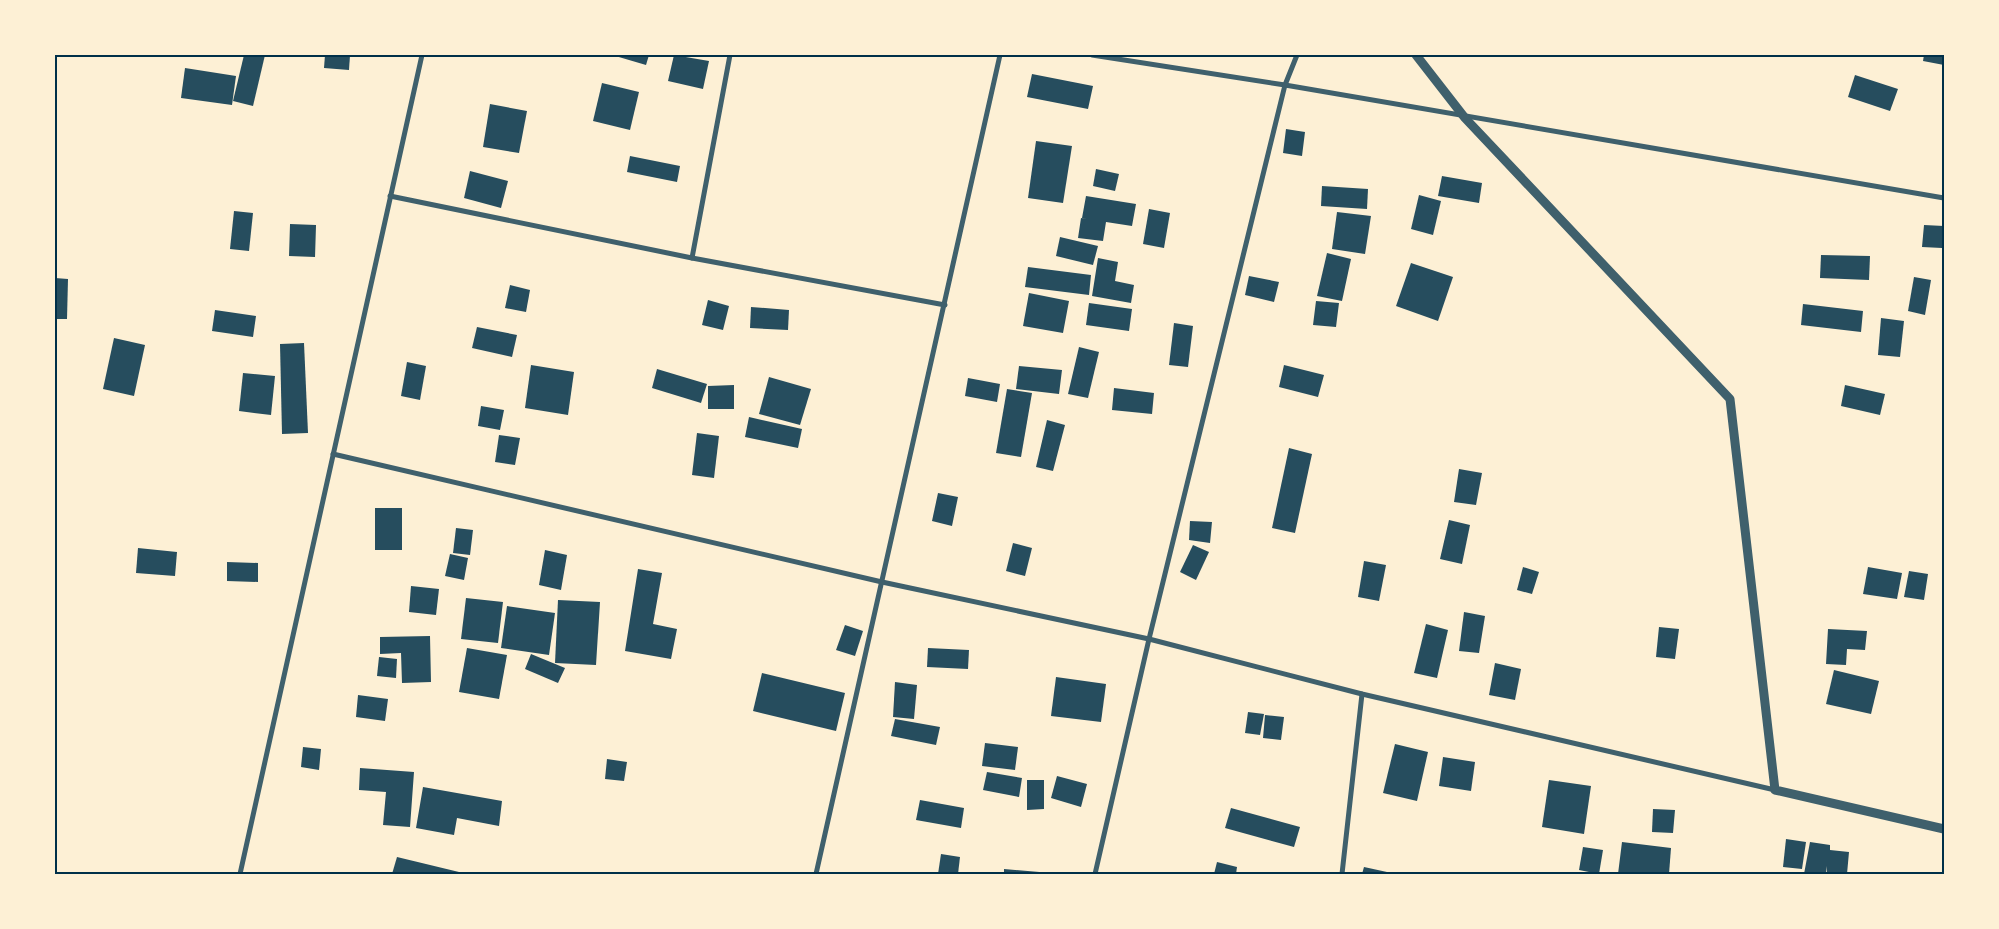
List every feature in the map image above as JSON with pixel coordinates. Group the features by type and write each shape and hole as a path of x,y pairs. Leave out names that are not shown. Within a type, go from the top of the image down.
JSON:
{"street":[{"path":"240,874 422,55"},
{"path":"692,258 730,55"},
{"path":"816,874 1000,55"},
{"path":"1092,55 1944,198"},
{"path":"1095,874 1150,639 1285,86 1297,55"},
{"path":"1416,55 1465,118 1730,398 1775,790"},
{"path":"390,196 692,258 945,305"},
{"path":"333,454 882,582 1150,639 1362,694 1944,829"},
{"path":"1342,874 1362,694"}],"building":[{"path":"244,55 265,55 253,106 233,101"},
{"path":"325,55 350,55 349,70 324,68"},
{"path":"612,55 649,55 646,65"},
{"path":"674,55 709,61 703,89 668,81"},
{"path":"1924,55 1944,55 1944,65 1923,61"},
{"path":"185,68 236,76 232,105 181,98"},
{"path":"1032,74 1093,86 1088,109 1027,97"},
{"path":"1855,75 1898,89 1890,111 1848,97"},
{"path":"602,83 639,92 630,130 593,121"},
{"path":"490,104 527,111 519,153 483,147"},
{"path":"1286,129 1305,132 1302,156 1283,153"},
{"path":"1036,141 1072,146 1063,203 1028,198"},
{"path":"630,156 680,166 677,182 627,172"},
{"path":"1096,169 1119,174 1115,191 1093,186"},
{"path":"470,171 508,181 501,208 464,198"},
{"path":"1442,176 1482,183 1479,203 1438,196"},
{"path":"1322,186 1368,189 1367,209 1321,206"},
{"path":"1419,195 1441,201 1433,235 1411,229"},
{"path":"1086,196 1136,204 1132,226 1106,222 1103,241 1078,238 1081,218 1087,219 1082,218"},
{"path":"1149,209 1170,213 1164,248 1143,244"},
{"path":"234,211 253,213 249,251 230,249"},
{"path":"1337,212 1371,216 1365,254 1332,249"},
{"path":"290,224 316,225 315,257 289,256"},
{"path":"1924,225 1944,226 1942,248 1922,247"},
{"path":"1060,237 1098,246 1093,265 1056,256"},
{"path":"1327,253 1351,259 1342,301 1317,296"},
{"path":"1821,255 1870,256 1869,280 1820,278"},
{"path":"1098,258 1118,262 1115,281 1134,285 1131,303 1092,296"},
{"path":"1411,263 1453,277 1438,321 1396,306"},
{"path":"1028,267 1091,275 1089,295 1025,287"},
{"path":"1249,276 1279,282 1274,302 1245,295"},
{"path":"1914,277 1931,280 1925,315 1908,311"},
{"path":"55,278 68,279 67,319 55,319"},
{"path":"510,285 530,290 526,312 505,308"},
{"path":"1029,293 1069,301 1063,333 1023,326"},
{"path":"708,300 729,306 723,330 702,325"},
{"path":"1316,301 1339,303 1336,327 1313,325"},
{"path":"1089,303 1132,309 1129,331 1086,325"},
{"path":"1803,304 1863,311 1861,332 1801,325"},
{"path":"751,307 789,310 788,330 750,328"},
{"path":"215,310 256,316 253,337 212,331"},
{"path":"1881,318 1904,321 1900,357 1878,355"},
{"path":"1174,323 1193,326 1188,367 1169,365"},
{"path":"477,327 517,335 512,357 472,348"},
{"path":"114,338 145,345 134,396 103,389"},
{"path":"304,343 308,433 282,434 280,344"},
{"path":"1079,347 1099,352 1088,398 1068,394"},
{"path":"407,362 426,366 420,400 401,396"},
{"path":"531,365 574,372 568,415 525,408"},
{"path":"1284,365 1324,375 1318,397 1279,387"},
{"path":"1019,366 1062,370 1059,394 1016,389"},
{"path":"657,369 707,384 701,403 652,388"},
{"path":"243,373 275,376 271,415 239,411"},
{"path":"769,377 811,389 800,425 759,414"},
{"path":"968,378 1000,384 997,402 965,396"},
{"path":"734,385 734,409 708,409 708,386"},
{"path":"1845,385 1885,394 1880,415 1841,406"},
{"path":"1114,388 1154,393 1152,414 1112,410"},
{"path":"1007,389 1032,393 1021,457 996,453"},
{"path":"481,406 504,410 500,430 478,426"},
{"path":"749,417 802,429 798,448 745,437"},
{"path":"1047,420 1065,425 1053,471 1036,467"},
{"path":"697,433 719,436 714,478 692,475"},
{"path":"499,435 520,438 515,465 495,462"},
{"path":"1289,448 1312,454 1295,533 1272,528"},
{"path":"1459,469 1482,473 1476,505 1454,502"},
{"path":"938,493 958,497 952,526 932,521"},
{"path":"375,508 402,508 402,550 375,550"},
{"path":"1449,520 1470,525 1462,564 1440,559"},
{"path":"1190,521 1212,522 1210,543 1189,540"},
{"path":"456,528 473,530 470,555 453,553"},
{"path":"1013,543 1032,548 1025,576 1006,571"},
{"path":"1193,545 1209,552 1196,580 1180,572"},
{"path":"138,548 177,552 175,576 136,573"},
{"path":"545,550 567,555 561,590 539,585"},
{"path":"450,554 468,558 464,580 445,576"},
{"path":"1364,561 1386,565 1379,601 1358,597"},
{"path":"227,562 258,563 258,582 227,581"},
{"path":"1523,567 1539,572 1532,594 1517,590"},
{"path":"1868,567 1902,573 1897,599 1863,594"},
{"path":"638,569 662,573 653,624 677,629 671,659 625,651"},
{"path":"1909,571 1928,574 1924,600 1904,597"},
{"path":"411,586 439,589 436,615 409,612"},
{"path":"466,598 503,602 498,643 461,639"},
{"path":"558,600 600,602 596,665 555,663"},
{"path":"507,606 555,613 549,655 501,648"},
{"path":"1464,612 1485,616 1479,653 1459,651"},
{"path":"1426,624 1448,630 1437,678 1414,673"},
{"path":"845,625 863,631 855,656 836,650"},
{"path":"1659,627 1679,629 1675,659 1656,657"},
{"path":"1828,629 1867,631 1865,650 1847,649 1846,665 1826,664"},
{"path":"430,636 431,682 402,683 401,653 380,654 380,637"},
{"path":"467,648 507,655 499,699 459,692"},
{"path":"928,648 969,650 968,669 927,667"},
{"path":"531,654 565,668 558,683 525,669"},
{"path":"379,657 397,659 396,678 377,676"},
{"path":"1495,663 1521,669 1515,700 1489,695"},
{"path":"1834,670 1879,681 1871,714 1826,704"},
{"path":"762,673 845,693 836,731 753,711"},
{"path":"1056,677 1106,684 1101,722 1051,716"},
{"path":"895,682 917,685 914,719 893,717"},
{"path":"358,695 388,699 385,721 356,717"},
{"path":"1248,712 1264,714 1260,735 1245,733"},
{"path":"1265,715 1284,717 1281,740 1263,738"},
{"path":"895,719 940,727 936,745 891,736"},
{"path":"985,743 1018,747 1015,770 982,766"},
{"path":"1395,744 1428,752 1417,801 1383,793"},
{"path":"303,747 321,749 319,770 301,767"},
{"path":"1443,757 1475,762 1471,791 1439,786"},
{"path":"607,759 627,762 624,781 605,779"},
{"path":"360,768 414,772 410,827 383,825 386,792 359,790"},
{"path":"987,772 1022,778 1019,797 983,790"},
{"path":"1057,776 1087,784 1081,807 1051,798"},
{"path":"1027,780 1044,780 1044,809 1027,810"},
{"path":"1549,780 1591,786 1584,834 1542,827"},
{"path":"423,787 502,801 499,826 457,818 454,835 416,828"},
{"path":"920,800 964,808 961,828 916,820"},
{"path":"1231,808 1300,827 1294,847 1225,828"},
{"path":"1653,809 1675,810 1673,833 1652,832"},
{"path":"1786,839 1806,842 1802,869 1783,867"},
{"path":"1622,842 1671,848 1669,874 1618,874"},
{"path":"1810,842 1830,845 1830,850 1849,852 1847,874 1827,874 1827,866 1826,874 1804,874"},
{"path":"1583,847 1603,850 1599,874 1579,870"},
{"path":"941,854 960,857 958,874 938,874"},
{"path":"397,857 459,872 459,874 392,874"},
{"path":"1217,862 1237,867 1236,874 1214,874"},
{"path":"1364,867 1387,872 1386,874 1362,874"},
{"path":"1004,869 1051,873 1051,874 1004,874"}]}
